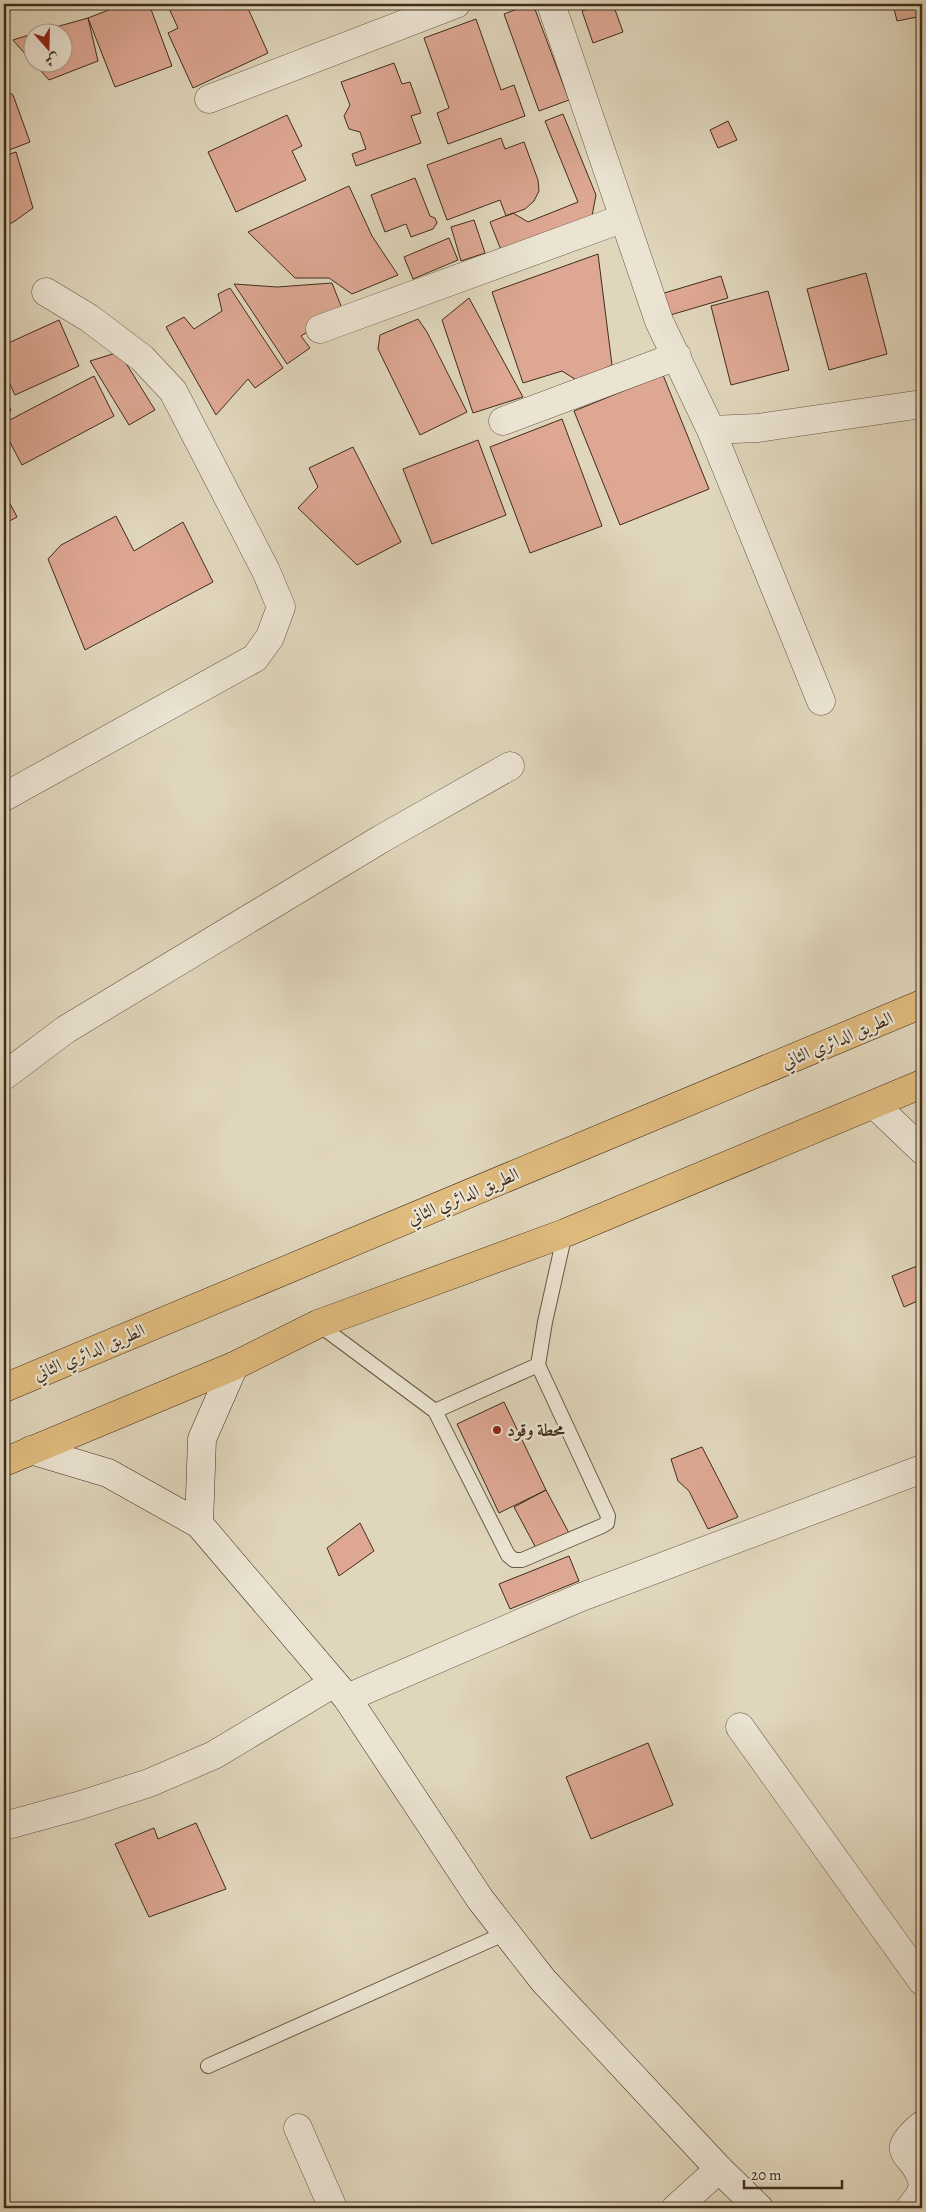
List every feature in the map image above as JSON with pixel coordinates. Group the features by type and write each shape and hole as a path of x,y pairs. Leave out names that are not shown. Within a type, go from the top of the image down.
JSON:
{"highway":[{"name":"الطريق الدائري الثاني","path":"5,1385 922,1004"},
{"path":"4,1462 234,1366 318,1324 565,1233 922,1084"}],"street":[{"path":"209,99 456,4"},
{"path":"551,4 659,321 712,430 820,701"},
{"path":"320,329 624,218"},
{"path":"4,798 255,658 270,637 281,607 266,570 172,391 142,358 89,318 46,292"},
{"path":"503,421 677,356"},
{"path":"712,430 758,428 922,404"},
{"path":"4,1076 73,1025 381,839 510,766"},
{"path":"875,1105 922,1150"},
{"path":"199,1524 202,1440 234,1366"},
{"path":"31,1450 108,1473 199,1524 341,1690 480,1899 543,1980 719,2169 759,2208"},
{"path":"4,1826 149,1783 214,1755 341,1690 579,1598 922,1470"},
{"path":"740,1727 922,1981"},
{"path":"922,2125 906,2139 903,2149 906,2156 921,2174 922,2181"},
{"path":"298,2128 333,2208"},
{"path":"676,2208 719,2169"},
{"path":"910,2208 920,2195 922,2188"}],"lane":[{"path":"318,1324 435,1411 508,1555 514,1560 522,1560 602,1526 607,1523 608,1516 538,1365 545,1322 565,1233"},
{"path":"435,1411 538,1365"},
{"path":"208,2066 506,1933"}],"building":[{"path":"124,4 149,4 172,66 115,87 88,18"},
{"path":"167,4 246,4 268,53 193,88 168,33 178,28"},
{"path":"533,4 569,100 539,111 504,14"},
{"path":"603,4 613,4 623,32 593,43 582,11"},
{"path":"893,4 920,4 922,16 897,21"},
{"path":"88,18 98,61 72,71 72,22"},
{"path":"476,19 501,90 514,85 525,116 448,144 437,113 449,108 424,38"},
{"path":"22,37 22,50 13,40"},
{"path":"394,63 402,84 410,82 421,113 411,116 421,143 356,166 352,154 366,149 360,132 349,129 344,116 350,105 341,82"},
{"path":"42,72 70,72 49,80"},
{"path":"4,89 13,95 30,142 4,152"},
{"path":"563,114 596,195 592,216 501,250 490,222 513,213 528,222 578,202 545,121"},
{"path":"287,115 302,146 292,151 306,180 236,212 208,152"},
{"path":"728,121 737,140 718,148 710,130"},
{"path":"501,138 505,149 524,142 538,180 539,191 534,201 525,209 506,216 500,200 447,220 427,165"},
{"path":"16,152 33,208 12,223 4,223 4,156"},
{"path":"415,178 430,216 435,218 437,223 433,229 411,237 406,224 385,232 371,195"},
{"path":"349,186 372,236 398,275 352,294 329,278 295,278 248,232"},
{"path":"474,220 485,253 461,261 451,227"},
{"path":"449,238 458,260 413,279 404,257"},
{"path":"598,254 612,365 578,381 562,371 523,383 492,292"},
{"path":"866,273 887,354 829,370 807,289"},
{"path":"721,276 728,298 667,316 661,294"},
{"path":"332,283 343,311 301,336 310,348 287,364 234,284 277,287"},
{"path":"230,288 283,368 255,388 248,379 216,415 166,327 184,317 194,329 222,311 218,294"},
{"path":"768,291 789,370 731,385 711,306"},
{"path":"469,298 523,397 473,413 442,320"},
{"path":"418,319 427,332 467,412 420,435 378,349 380,335"},
{"path":"59,320 79,366 15,395 4,372 4,345"},
{"path":"119,352 155,410 129,425 90,361"},
{"path":"663,375 709,489 620,525 574,411"},
{"path":"94,376 114,416 22,465 4,431 4,423"},
{"path":"4,397 11,410 4,420"},
{"path":"562,419 602,526 530,553 490,447"},
{"path":"478,440 506,515 432,544 403,469"},
{"path":"353,447 401,542 357,565 298,508 318,487 309,468"},
{"path":"4,492 17,517 4,524"},
{"path":"116,516 134,551 183,522 213,582 85,650 48,559 61,545"},
{"path":"922,1264 922,1299 904,1307 892,1276"},
{"path":"504,1402 546,1490 499,1513 457,1424"},
{"path":"702,1447 738,1517 708,1529 689,1491 678,1481 671,1459"},
{"path":"546,1490 569,1533 537,1550 514,1507"},
{"path":"360,1523 374,1551 339,1576 327,1548"},
{"path":"569,1556 579,1581 510,1609 499,1584"},
{"path":"648,1743 673,1805 591,1839 566,1777"},
{"path":"196,1823 226,1889 149,1917 115,1844 154,1828 158,1839"}],"place":[{"name":"محطة وقود","path":"497,1430"}]}
